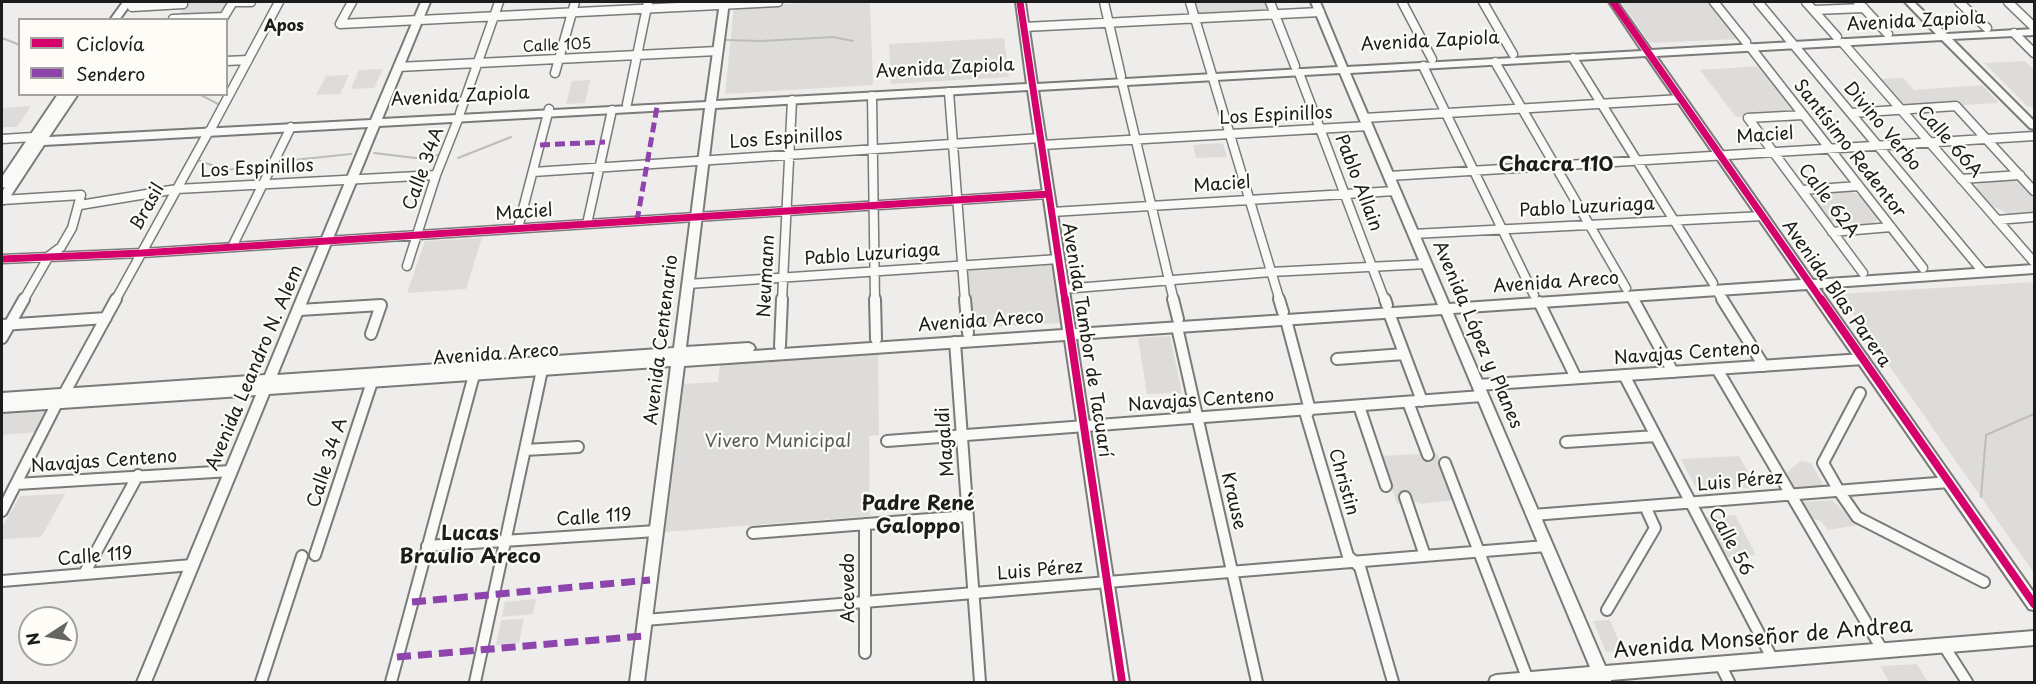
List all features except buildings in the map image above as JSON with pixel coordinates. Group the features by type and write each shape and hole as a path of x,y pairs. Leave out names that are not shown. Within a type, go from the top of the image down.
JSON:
{"main road":[{"name":"Avenida Leandro N. Alem","path":"144,682 425,2"},
{"name":"Avenida Tambor de Tacuarí","path":"1020,2 1122,682"},
{"name":"Avenida López y Planes","path":"1315,2 1603,678"},
{"name":"Avenida Blas Parera","path":"1613,2 2034,604"},
{"path":"1909,2 2034,126"},
{"path":"116,18 132,3"},
{"path":"125,18 132,3"},
{"name":"Avenida Centenario","path":"637,682 724,3"},
{"name":"Avenida Zapiola","path":"1840,40 1888,34 1942,35 1987,28 2034,28"},
{"name":"Avenida Zapiola","path":"1427,62 1495,62 1573,58 1749,45 2014,33 2034,28"},
{"path":"1942,35 2034,136"},
{"name":"Avenida Zapiola","path":"549,111 627,104 1297,70 1513,54 1647,51"},
{"name":"Avenida Zapiola","path":"37,139 460,115 612,110 711,101 792,100 949,92 1033,84"},
{"path":"2,200 62,96"},
{"path":"2,184 71,96"},
{"name":"Avenida Zapiola","path":"210,129 291,127 376,120"},
{"name":"Avenida Areco","path":"268,384 372,382 542,370 780,346 876,339 1070,330 2034,264"},
{"name":"Avenida Areco","path":"1808,280 1923,268 1980,269"},
{"name":"Avenida Areco","path":"2,398 60,398 678,357 956,342 1070,330"},
{"name":"Avenida Areco","path":"2,407 60,398"},
{"name":"Avenida Monseñor de Andrea","path":"1496,682 1603,678 1720,664 2034,638"}],"street":[{"path":"223,18 232,2 251,2"},
{"name":"Brasil","path":"2,511 60,398 279,2"},
{"path":"352,2 340,24 572,12 647,5 778,2"},
{"name":"Calle 34A","path":"407,266 436,175 460,115 499,2"},
{"path":"555,73 575,2"},
{"name":"Krause","path":"1104,2 1257,682"},
{"path":"1190,2 1310,410"},
{"name":"Pablo Allain","path":"1270,2 1422,401"},
{"path":"1402,2 1446,113 1576,378"},
{"path":"1483,2 1513,54"},
{"name":"Santísimo Redentor","path":"1714,2 1923,268"},
{"name":"Divino Verbo","path":"1758,2 1980,269"},
{"name":"Calle 66A","path":"1806,2 2034,264"},
{"path":"1858,2 1888,34"},
{"path":"1959,2 1987,28"},
{"path":"2008,2 2034,28"},
{"path":"132,3 183,3"},
{"path":"174,18 183,3"},
{"path":"627,104 647,5"},
{"path":"1814,10 1864,8"},
{"path":"1024,27 1320,12"},
{"path":"2014,33 2034,52"},
{"name":"Calle 105","path":"398,67 717,51"},
{"path":"1573,58 1764,366"},
{"path":"228,61 248,60"},
{"path":"1495,62 1673,372"},
{"path":"949,92 968,333"},
{"path":"872,96 876,339"},
{"name":"Los Espinillos","path":"533,172 953,144 1136,140 1320,129 1446,113 1681,99"},
{"name":"Neumann","path":"780,346 792,100"},
{"path":"1851,113 1956,106 2034,191"},
{"path":"587,224 612,110"},
{"path":"518,228 549,111"},
{"name":"Calle 62A","path":"1803,115 1748,118 1863,273"},
{"path":"232,247 291,127"},
{"name":"Maciel","path":"1389,176 2034,136"},
{"name":"Avenida Zapiola","path":"2,139 37,139"},
{"name":"Avenida Zapiola","path":"2,144 37,139"},
{"name":"Los Espinillos","path":"80,205 177,189 436,175"},
{"path":"1962,179 2020,175"},
{"path":"1802,190 1859,186"},
{"name":"Maciel","path":"1052,212 1395,191"},
{"name":"Maciel","path":"2,259 142,253 1049,194"},
{"path":"2,200 81,195 72,228 62,247 49,256 5,325 2,338"},
{"name":"Pablo Luzuriaga","path":"1413,234 1762,216"},
{"path":"1997,220 2034,217"},
{"path":"1832,232 1891,227"},
{"name":"Pablo Luzuriaga","path":"688,284 1059,259"},
{"path":"1063,289 1271,272 1426,264"},
{"path":"299,310 381,305 371,334"},
{"path":"5,325 106,318"},
{"name":"Magaldi","path":"956,342 980,682"},
{"path":"1337,359 1404,354"},
{"name":"Navajas Centeno","path":"887,441 1422,401 1576,378 1863,359"},
{"path":"1717,369 1883,651"},
{"path":"475,682 542,370"},
{"path":"391,682 474,375"},
{"name":"Calle 56","path":"1624,375 1773,660"},
{"name":"Calle 34 A","path":"315,555 372,382"},
{"path":"1860,393 1823,463 1839,491 1857,517 1984,582"},
{"path":"1408,402 1428,455"},
{"path":"1359,406 1386,486"},
{"name":"Christin","path":"1310,410 1306,415 1348,556 1353,562"},
{"path":"1566,442 1656,436"},
{"path":"525,450 578,447"},
{"path":"1445,463 1528,680"},
{"name":"Navajas Centeno","path":"16,484 231,471"},
{"path":"84,574 138,475"},
{"name":"Luis Pérez","path":"1533,515 1949,482"},
{"path":"1405,497 1425,556"},
{"path":"1607,610 1655,528 1645,506"},
{"path":"753,533 968,516"},
{"name":"Acevedo","path":"865,524 865,653"},
{"name":"Calle 119","path":"427,546 656,531"},
{"name":"Luis Pérez","path":"645,620 1546,546"},
{"path":"261,682 302,556"},
{"path":"1353,562 1360,567 1393,682"},
{"name":"Calle 119","path":"2,581 192,565"},
{"path":"1944,646 1967,682"},
{"path":"1720,664 1729,682"}],"green space":[{"path":"187,2 230,2 222,15 177,17"},
{"path":"870,2 873,85 725,94 734,7"},
{"path":"1193,2 1267,2 1271,11 1197,15"},
{"path":"1621,2 1710,2 1739,39 1650,43"},
{"path":"2034,28 2034,31 722,102 722,100"},
{"path":"1004,38 1009,77 891,84 889,44"},
{"path":"2025,61 2034,70 2034,107 2028,107 1984,63"},
{"path":"1762,66 1798,113 1736,117 1700,70"},
{"path":"383,69 374,88 351,89 359,70"},
{"path":"349,75 340,94 316,95 326,76"},
{"path":"1903,78 1914,90 1982,85 1999,103 1962,105 1958,102 1904,106 1880,79"},
{"path":"590,80 585,103 566,104 572,81"},
{"path":"31,106 17,127 2,127 2,108"},
{"path":"1223,144 1227,157 1196,158 1193,145"},
{"path":"2012,178 2027,185 2034,194 2034,212 2009,214 1992,206 1976,187 1980,180"},
{"path":"1849,190 1863,198 1879,216 1873,225 1842,226 1827,219 1813,199 1817,192"},
{"path":"482,238 466,289 407,293 425,241"},
{"path":"1052,262 1063,323 973,328 968,268"},
{"path":"2034,282 2034,573 1839,294"},
{"path":"1170,336 1182,393 1147,394 1138,338"},
{"name":"Vivero Municipal","path":"878,353 879,435 869,436 870,516 664,532 683,384 718,382 720,364"},
{"path":"50,408 37,432 2,435 2,411"},
{"path":"1437,453 1454,500 1397,504 1381,456"},
{"path":"1739,456 1757,487 1698,492 1681,459"},
{"path":"1801,461 1811,463 1825,488 1801,492 1796,489 1786,473"},
{"path":"65,494 41,537 2,539 2,527 20,496"},
{"path":"1832,500 1858,525 1828,530 1821,521 1811,518 1801,502"},
{"path":"1735,515 1756,555 1727,557 1706,517"},
{"path":"536,599 533,614 502,617 505,602"},
{"path":"524,619 519,643 496,645 501,620"},
{"path":"1610,620 1623,651 1606,652 1593,621"},
{"path":"1917,664 1928,682 1889,682 1880,666"}],"waterway":[{"path":"726,40 761,41 833,37 853,41"},
{"path":"2,38 18,44"},
{"path":"203,96 218,104 218,107"},
{"path":"458,158 511,137"},
{"path":"374,153 416,158 438,155"},
{"path":"284,161 351,154"},
{"path":"197,160 226,170 261,166"},
{"path":"1981,497 1986,435 2034,414"}],"marked path":[{"path":"637,221 657,107"},
{"path":"540,145 605,142"},
{"path":"412,602 650,580"},
{"path":"397,657 643,636"}],"cycle path":[{"path":"1020,2 1122,682"},
{"path":"1613,2 2034,604"},
{"path":"2,259 142,253 1049,194"}],"district":[{"name":"Apos","path":"284,27"},
{"name":"Chacra 110","path":"1556,165"},
{"name":"Padre René Galoppo","path":"918,516"},
{"name":"Lucas Braulio Areco","path":"470,546"}]}
